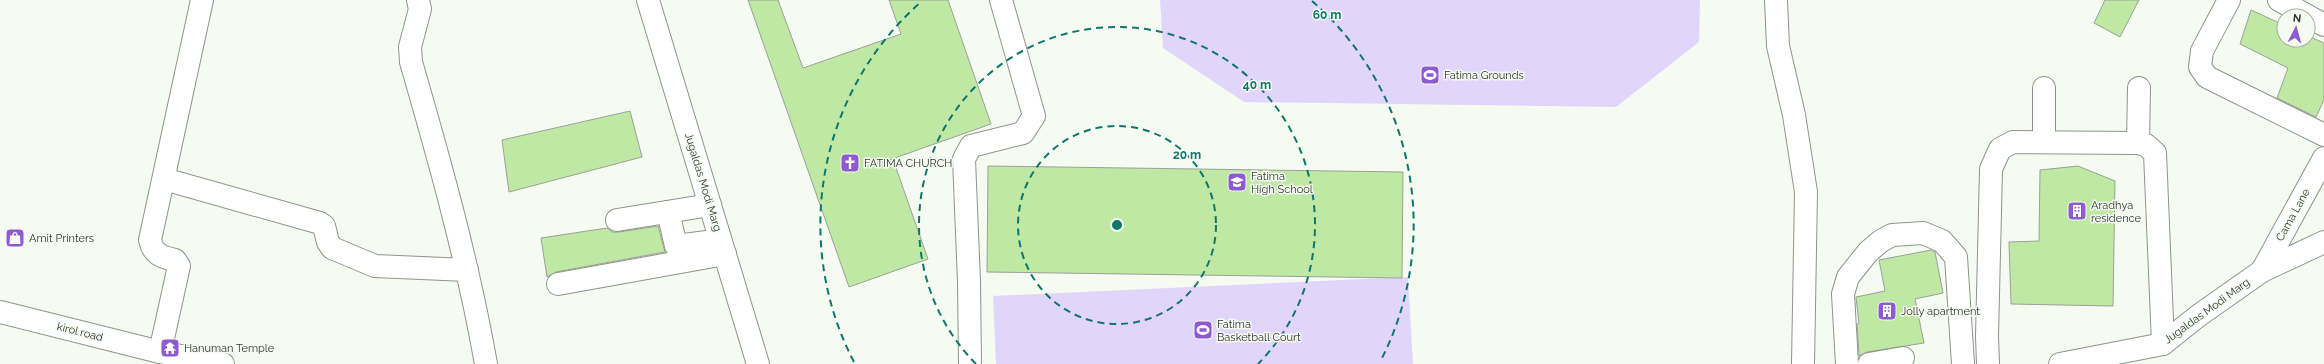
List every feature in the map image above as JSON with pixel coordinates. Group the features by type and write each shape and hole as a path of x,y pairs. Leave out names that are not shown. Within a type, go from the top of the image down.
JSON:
{"street":[{"path":"160,352 179,266 174,260 160,257 152,249 150,240 202,0"},
{"path":"418,0 420,9 410,47 411,62 444,176 467,270 486,364"},
{"name":"Jugaldas Modi Marg","path":"648,0 758,364"},
{"path":"970,364 969,282 964,158 971,146 1023,133 1034,116 1001,0"},
{"path":"1776,0 1778,46 1794,115 1806,192 1803,364"},
{"path":"2228,0 2202,51 2200,67 2207,77 2324,135"},
{"path":"2279,0 2324,25"},
{"path":"2044,88 2044,142"},
{"path":"2138,143 2139,88"},
{"path":"1988,364 1986,336 1991,169 2000,149 2013,142 2138,143 2146,145 2155,153 2163,344"},
{"name":"Cama Lane","path":"2262,271 2324,158"},
{"path":"164,179 320,223 324,226 328,242 332,248 375,266 467,270"},
{"path":"617,220 710,205"},
{"path":"668,212 676,246 723,247"},
{"path":"1846,364 1842,294 1848,278 1868,252 1881,241 1892,235 1923,233 1942,241 1956,257 1963,364"},
{"name":"Jugaldas Modi Marg","path":"2060,364 2163,344 2198,316 2262,271 2324,242"},
{"path":"558,284 723,247"},
{"name":"kirol road","path":"0,312 160,352 223,364"},
{"path":"1870,364 1903,358"}],"shaded area":[{"name":"Fatima Grounds","path":"1160,0 1700,0 1699,42 1616,107 1244,102 1163,48"},
{"name":"Fatima Basketball Court","path":"1408,277 1413,364 996,364 993,296"}],"building":[{"name":"FATIMA CHURCH","path":"748,0 778,0 803,68 901,34 889,0 948,0 991,124 875,165 895,165 928,259 849,287"},
{"path":"2105,0 2139,0 2120,37 2094,23"},
{"path":"2251,10 2276,21 2276,48 2316,48 2316,40 2324,43 2324,100 2316,117 2277,98 2288,68 2240,44"},
{"path":"630,111 642,157 509,192 502,140"},
{"path":"988,166 1403,172 1402,278 987,272"},
{"name":"Aradhya residence","path":"2078,166 2115,181 2113,306 2011,304 2009,242 2039,241 2040,170"},
{"path":"658,226 665,252 556,272 547,277 541,238 607,228 612,232 619,232"},
{"name":"Jolly apartment","path":"1931,250 1935,252 1943,293 1915,299 1924,343 1867,352 1859,356 1857,324 1859,323 1856,297 1885,291 1879,260"}],"place":[{"name":"Fatima Grounds","path":"1430,75"},
{"name":"FATIMA CHURCH","path":"850,163"},
{"name":"Fatima High School","path":"1237,182"},
{"name":"Aradhya residence","path":"2077,211"},
{"name":"Amit Printers","path":"15,238"},
{"name":"Jolly apartment","path":"1887,311"},
{"name":"Fatima Basketball Court","path":"1203,330"},
{"name":"Hanuman Temple","path":"170,348"}]}
